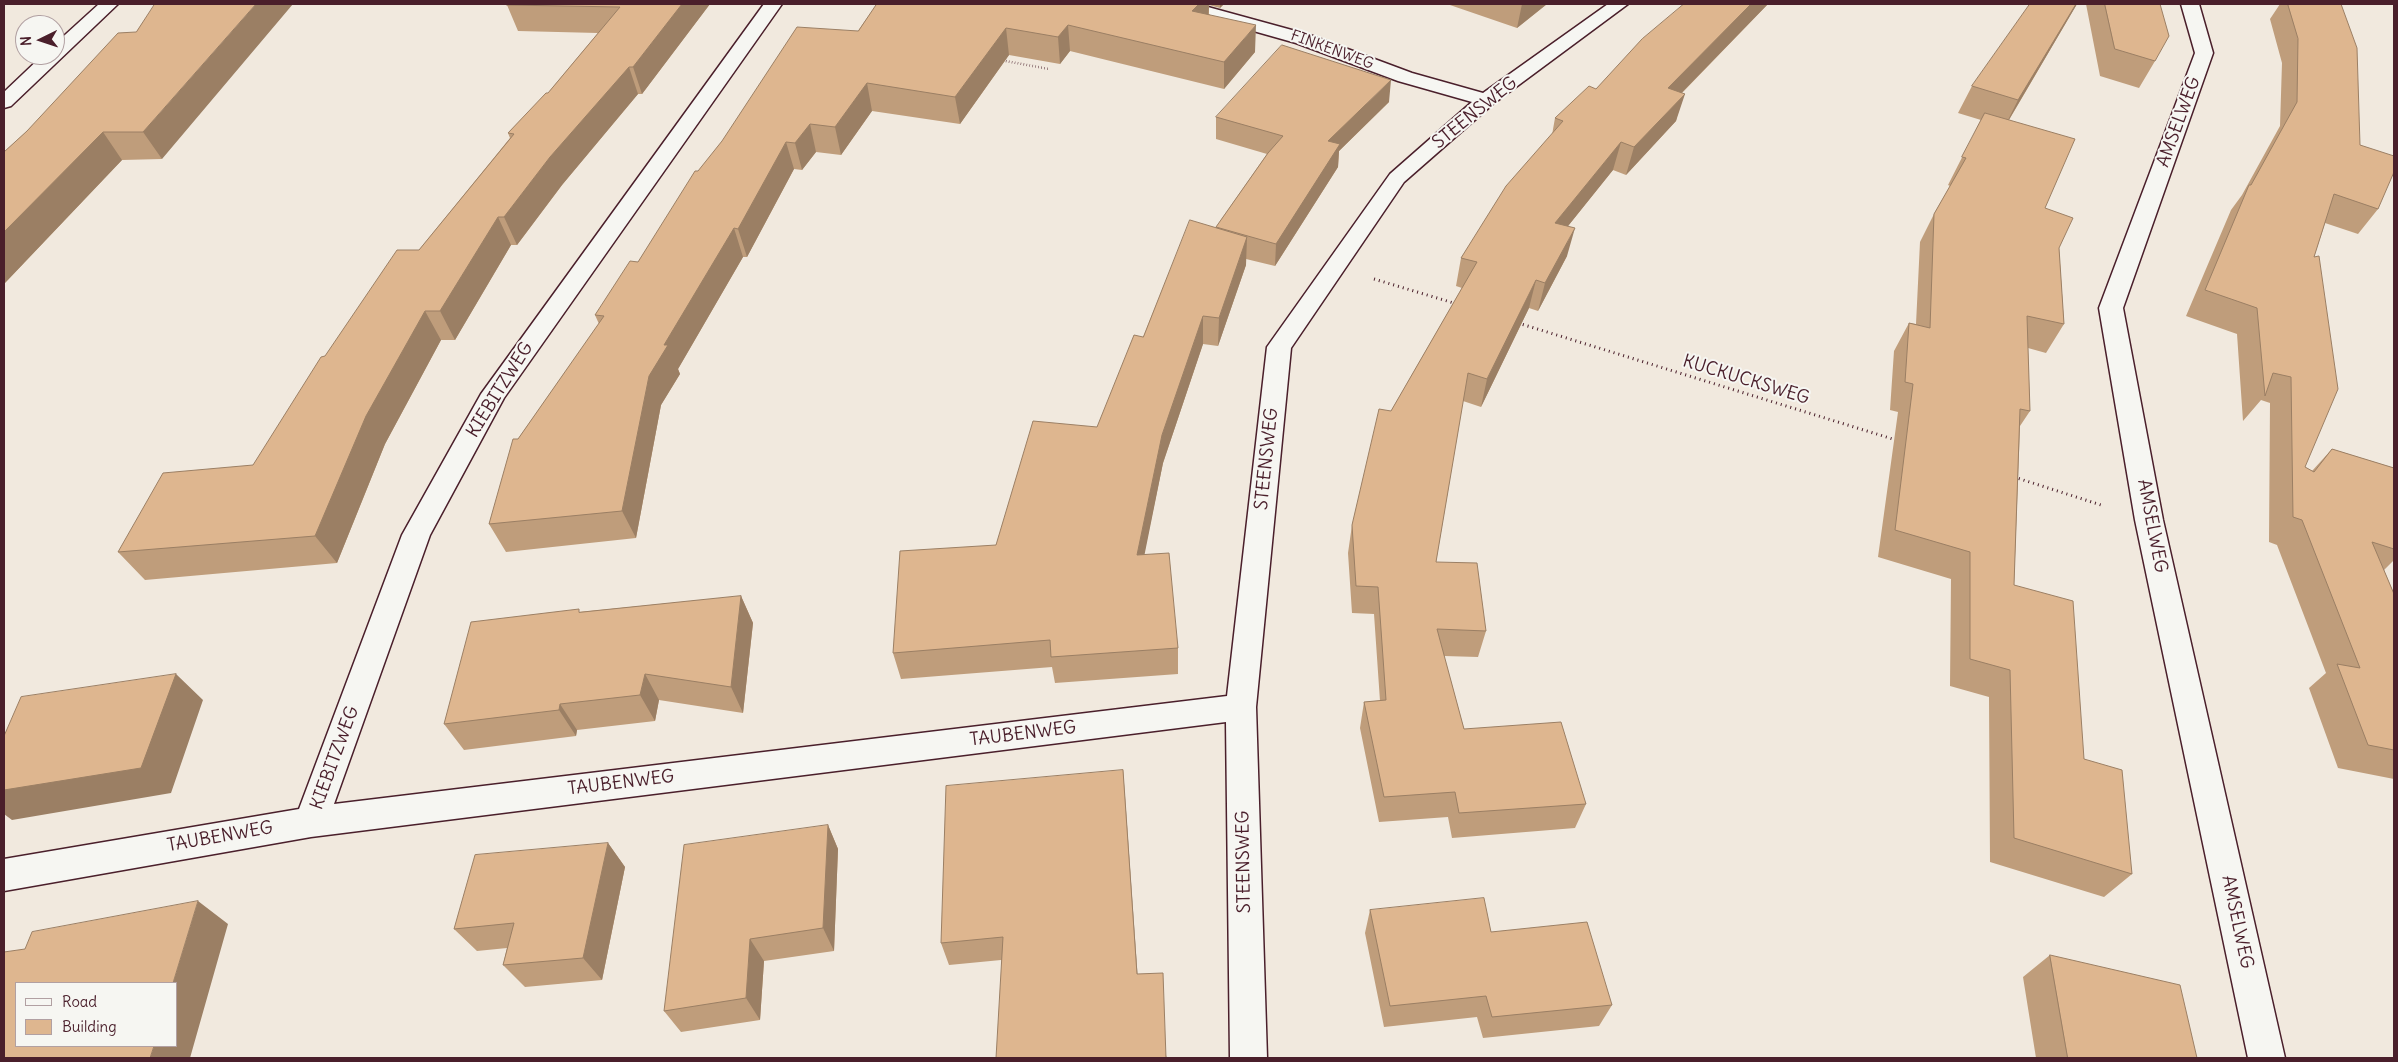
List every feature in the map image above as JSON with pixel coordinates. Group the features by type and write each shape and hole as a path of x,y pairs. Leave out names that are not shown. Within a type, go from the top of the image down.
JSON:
{"street":[{"path":"65,44 109,4"},
{"name":"KIEBITZWEG","path":"312,822 416,535 493,394 773,4"},
{"name":"FINKENWEG","path":"1178,4 1303,39 1405,76 1486,100"},
{"name":"STEENSWEG","path":"1249,1058 1241,707 1279,347 1397,178 1486,100 1620,4"},
{"name":"AMSELWEG","path":"2190,4 2204,53 2111,308 2149,520 2267,1058"},
{"path":"6,98 42,65"},
{"name":"TAUBENWEG","path":"4,875 312,822 1241,707"}],"path":[{"path":"996,59 1049,69"},
{"path":"1334,268 1463,306"},
{"name":"KUCKUCKSWEG","path":"1510,320 1903,442"},
{"path":"2007,475 2149,520"}],"building":[{"path":"155,4 256,4 143,132 103,132 4,232 4,152 27,131 118,33 136,32"},
{"path":"508,4 682,4 633,67 629,67 550,157 504,217 498,217 440,311 425,311 366,416 315,536 118,552 163,473 253,465 321,357 325,356 397,250 419,250 514,134 508,133 548,93 620,7"},
{"path":"877,4 1199,4 1192,11 1256,25 1224,62 1068,25 1058,37 1006,28 955,97 867,83 835,127 810,124 795,143 786,142 738,229 734,228 664,345 668,345 649,376 622,511 489,524 513,439 518,439 604,316 595,315 630,261 638,262 695,171 698,171 722,141 797,27 858,31"},
{"path":"1684,4 1751,4 1668,88 1685,94 1634,147 1621,142 1555,223 1575,228 1545,283 1536,280 1487,379 1468,373 1436,562 1477,563 1486,631 1437,629 1464,729 1561,722 1586,804 1459,813 1455,792 1384,797 1364,702 1386,700 1378,587 1356,586 1352,525 1379,409 1391,411 1477,262 1461,258 1506,186 1563,121 1555,118 1589,86 1596,89 1642,39"},
{"path":"2030,4 2076,4 2018,100 1972,86"},
{"path":"2105,4 2160,4 2169,36 2155,61 2115,49"},
{"path":"2288,4 2341,4 2357,48 2360,145 2394,156 2394,172 2378,209 2334,194 2314,257 2319,256 2338,389 2305,467 2314,472 2332,449 2394,468 2394,549 2372,542 2394,594 2394,750 2368,745 2337,664 2360,668 2302,520 2293,517 2291,377 2273,373 2265,396 2257,308 2205,290 2249,185 2251,185 2297,102 2298,39"},
{"path":"1282,45 1391,80 1328,141 1340,144 1276,244 1216,227 1268,153 1283,136 1216,117"},
{"path":"1985,113 2075,139 2045,208 2073,218 2059,248 2064,324 2027,316 2030,411 2020,409 2014,585 2073,601 2084,759 2122,770 2132,874 2014,838 2010,670 1970,659 1970,552 1895,530 1913,384 1905,382 1909,323 1930,328 1934,214 1966,158 1962,157"},
{"path":"1190,220 1247,237 1219,318 1203,316 1162,435 1137,555 1169,553 1178,648 1051,657 1050,640 893,653 900,551 996,545 1033,421 1097,427 1134,335 1143,337"},
{"path":"741,596 731,687 645,674 640,695 560,704 559,710 444,724 471,622 579,609 579,612"},
{"path":"176,674 141,768 4,790 4,736 21,697"},
{"path":"1123,770 1137,974 1163,973 1166,1058 996,1058 1003,937 941,943 946,786"},
{"path":"828,825 823,928 750,939 746,998 664,1011 684,845"},
{"path":"608,843 583,958 503,965 514,923 454,929 475,855"},
{"path":"1484,898 1491,932 1587,922 1612,1005 1492,1017 1486,996 1390,1006 1370,910"},
{"path":"198,901 173,982 15,982 15,1047 154,1047 150,1058 4,1058 4,952 25,949 32,932"},
{"path":"2050,955 2180,985 2197,1058 2068,1058"}]}
